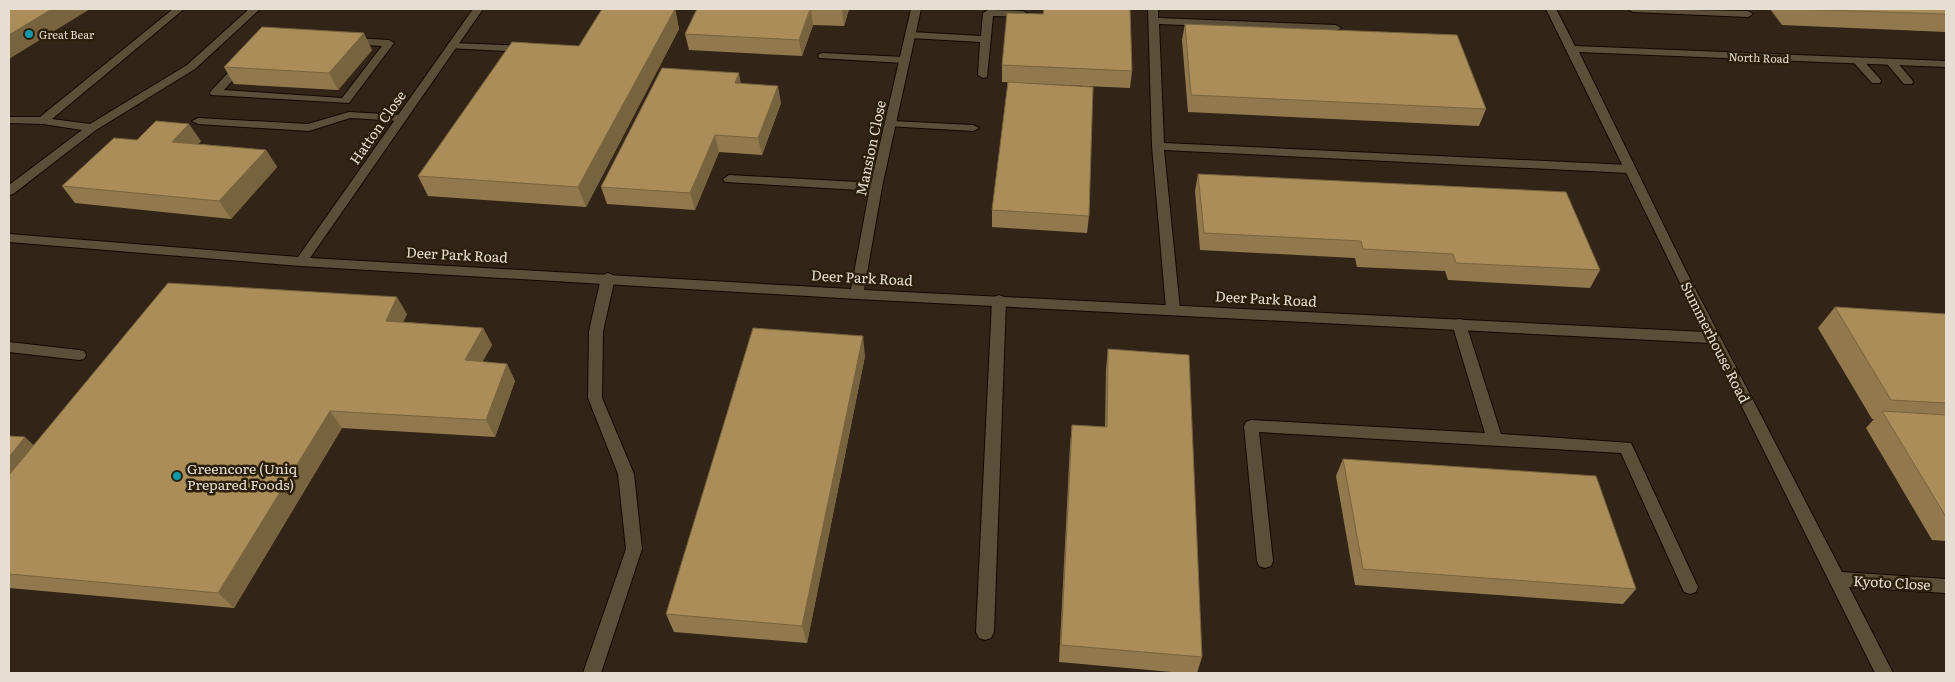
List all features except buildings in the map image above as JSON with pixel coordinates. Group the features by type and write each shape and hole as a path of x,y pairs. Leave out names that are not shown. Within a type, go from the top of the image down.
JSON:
{"street":[{"path":"43,121 179,9"},
{"path":"9,191 92,128 191,67 255,9"},
{"name":"Hatton Close","path":"301,262 478,9"},
{"name":"Mansion Close","path":"857,294 876,186 916,9"},
{"name":"Summerhouse Road","path":"1550,9 1572,49 1629,169 1884,673"},
{"path":"1632,9 1748,14"},
{"path":"983,75 988,13 1023,14"},
{"path":"1174,309 1158,146 1153,15 1336,28"},
{"path":"910,34 985,40"},
{"path":"268,36 389,43 345,101 298,98 215,93 268,36"},
{"path":"452,46 536,50"},
{"name":"North Road","path":"1572,49 1946,64"},
{"path":"1858,61 1876,81"},
{"path":"1891,62 1908,82"},
{"path":"345,101 349,115"},
{"path":"198,121 309,128 349,115 401,118"},
{"path":"9,120 43,121 92,128"},
{"path":"891,124 973,128"},
{"path":"1158,146 1629,169"},
{"path":"729,180 876,186"},
{"name":"Deer Park Road","path":"9,238 301,262 608,278 857,294 1714,338"},
{"path":"592,673 634,549 626,474 595,398 596,331 608,278"},
{"path":"985,632 999,300"},
{"path":"1459,324 1495,440"},
{"path":"9,347 79,355"},
{"path":"1265,561 1251,426 1626,447 1690,587"},
{"name":"Kyoto Close","path":"1837,579 1946,586"}],"lane":[{"path":"823,56 904,60"}],"shaded area":[{"path":"9,9 1946,9 1946,673 9,673"}],"place":[{"name":"Great Bear","path":"29,34"},
{"name":"Greencore (Uniq Prepared Foods)","path":"177,476"}]}
